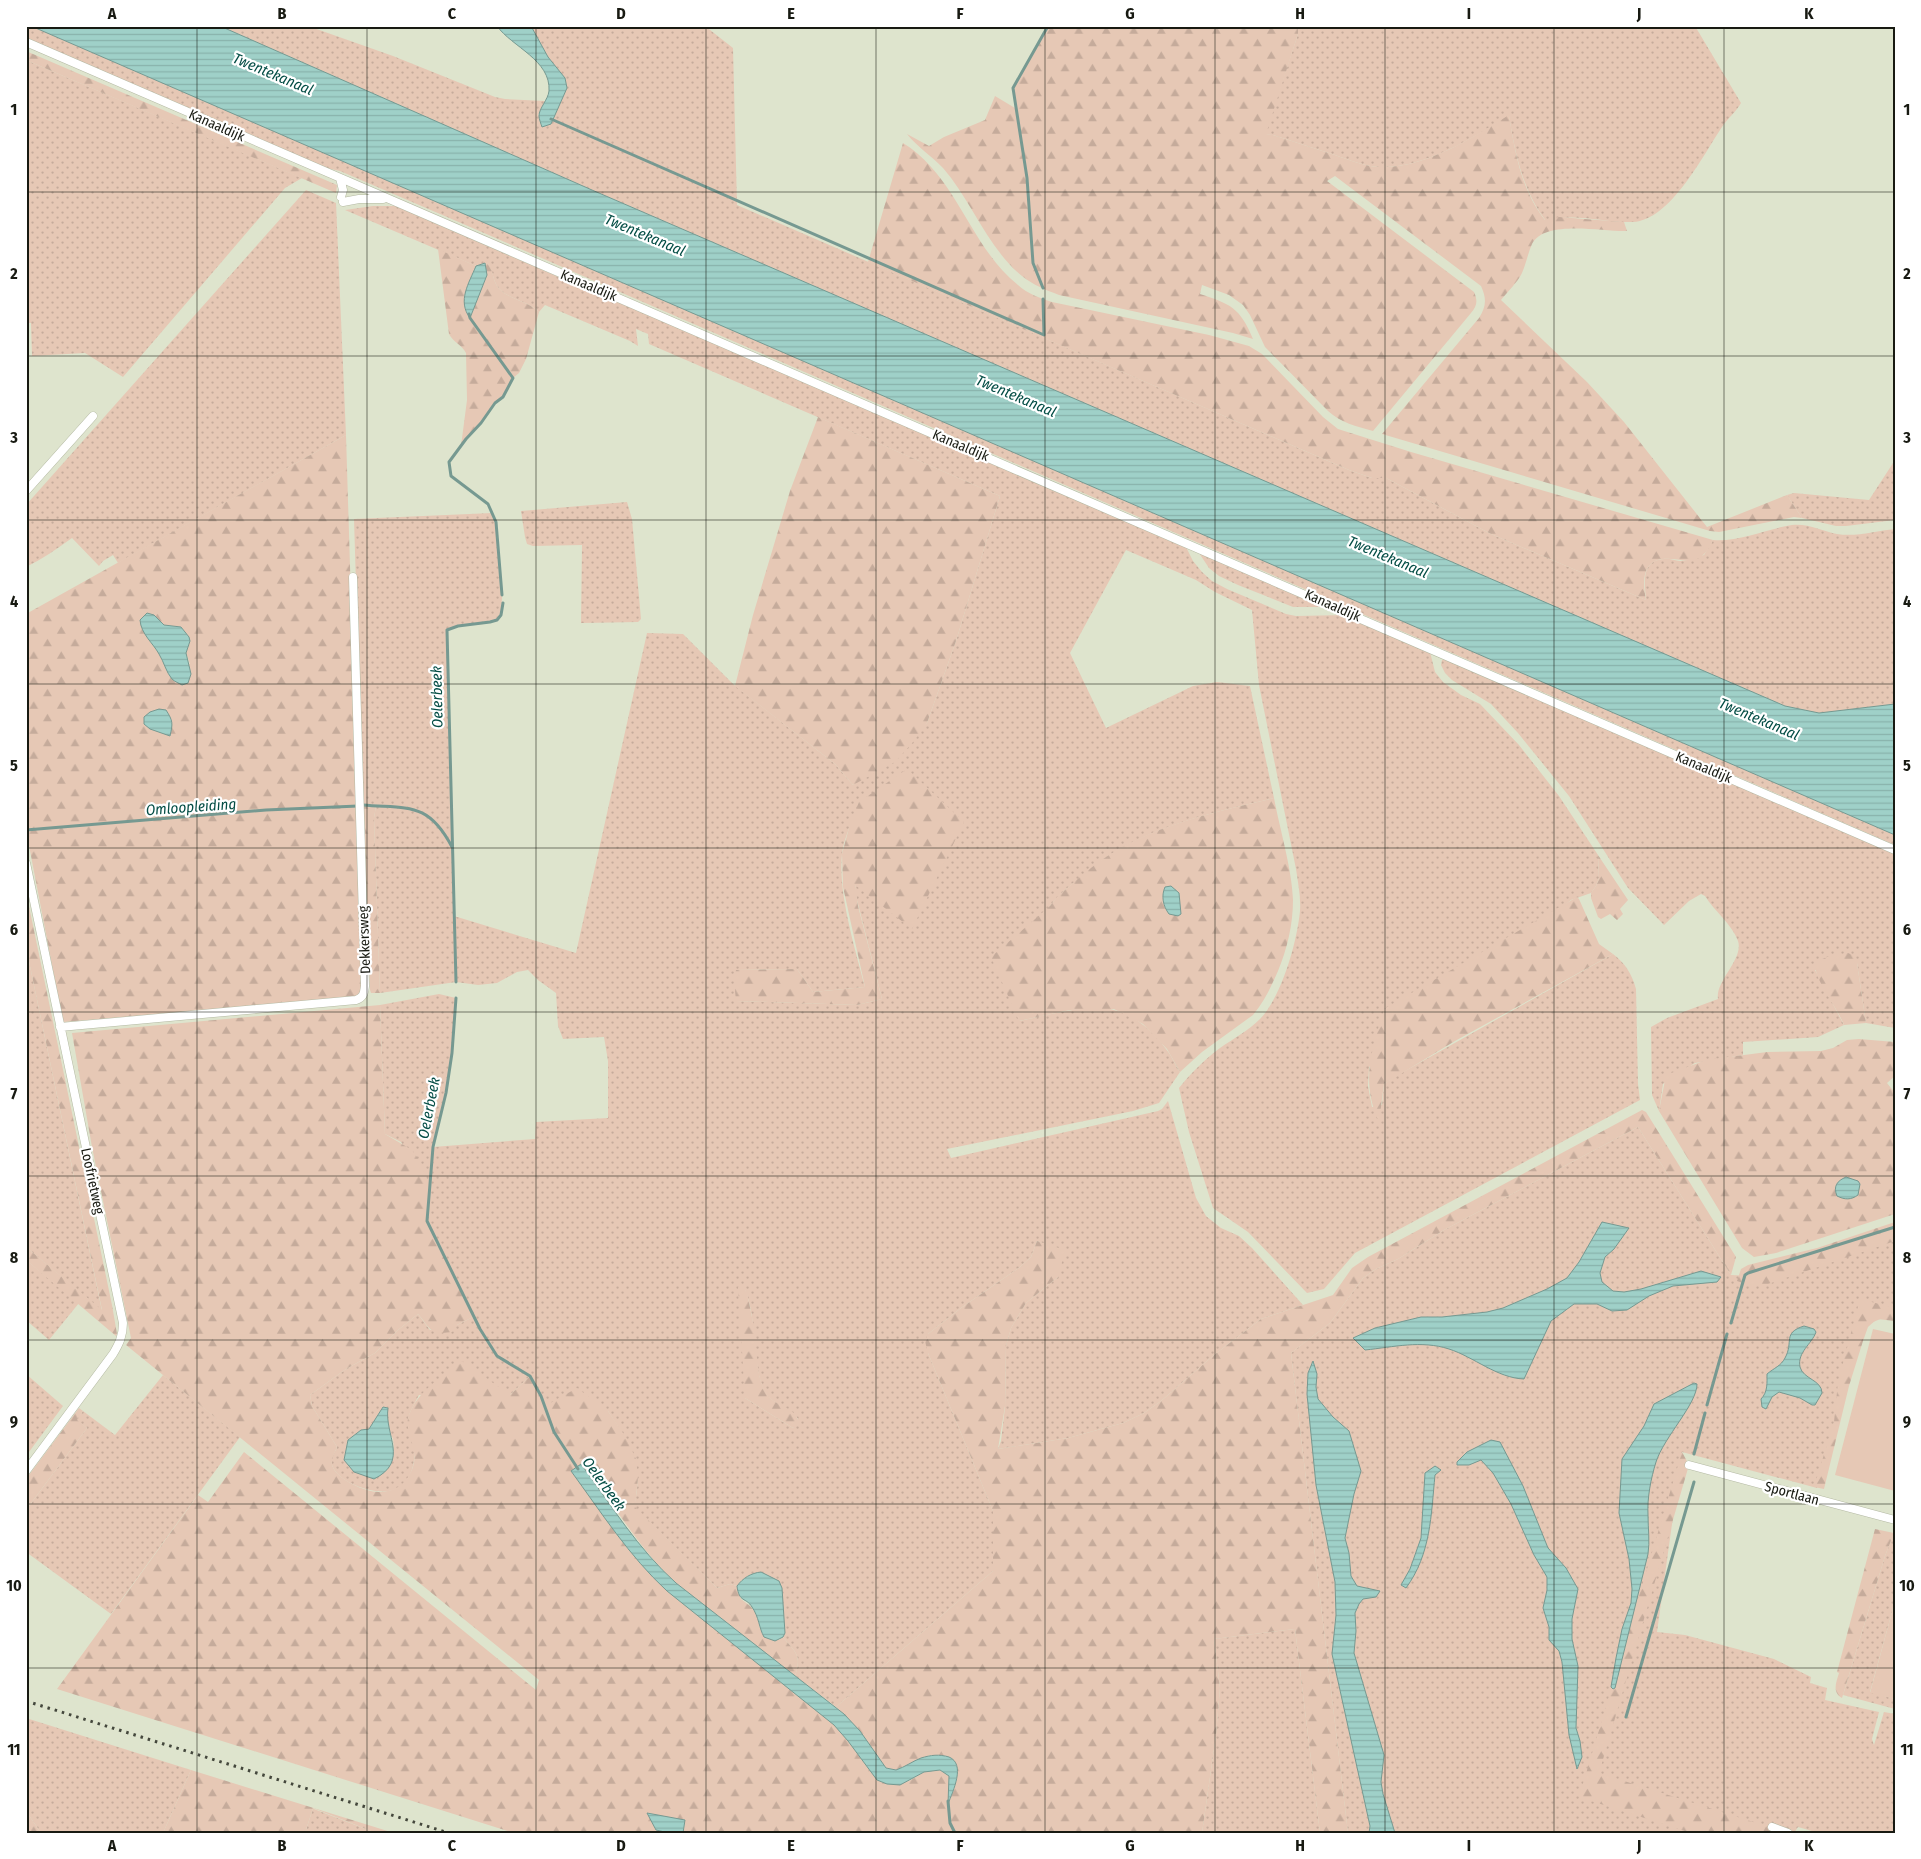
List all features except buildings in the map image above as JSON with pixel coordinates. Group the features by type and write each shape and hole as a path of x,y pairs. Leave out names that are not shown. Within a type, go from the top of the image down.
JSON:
{"street":[{"name":"Kanaaldijk","path":"26,42 1190,543 1895,850"},
{"path":"340,178 343,190 342,199 387,199"},
{"path":"26,491 93,416"},
{"name":"Dekkersweg","path":"60,1027 362,998 365,976 353,577"},
{"name":"Loofrietweg","path":"26,863 123,1331 119,1345 113,1354 26,1472"},
{"name":"Sportlaan","path":"1689,1466 1895,1520"},
{"path":"1772,1828 1788,1833"}],"green space":[{"path":"26,26 31,26 1895,835 1895,845 447,217 340,171 326,168 26,38"},
{"path":"220,26 308,26 393,56 495,97 545,101 538,115 551,124 567,87 565,78 548,57 531,26 705,26 733,48 737,205 1349,470 1372,478 1386,478 1491,534 1646,600 1645,581 1647,568 1651,564 1656,560 1683,561 1704,555 1713,540 1733,539 1792,525 1809,526 1844,535 1895,529 1895,704 1819,713 1785,706 592,190"},
{"path":"1048,26 1298,26 1298,34 1266,134 1368,165 1379,167 1396,166 1430,157 1463,142 1509,115 1520,170 1530,196 1545,220 1559,217 1624,222 1627,231 1575,228 1561,229 1539,236 1532,244 1520,277 1501,300 1587,382 1624,422 1707,527 1787,495 1802,518 1794,517 1719,532 1710,531 1382,434 1479,318 1485,299 1481,286 1335,176 1327,181 1474,292 1476,298 1476,306 1473,310 1373,431 1343,421 1328,411 1265,347 1250,315 1243,305 1229,295 1202,285 1200,294 1233,308 1243,320 1253,339 1059,295 1031,282 1010,265 1000,253 963,195 943,168 907,134 929,146 944,137 985,120 995,96 1015,108 1013,88"},
{"path":"1298,26 1695,26 1741,103 1722,127 1685,184 1660,210 1647,218 1633,222 1578,218 1557,218 1546,221 1525,184 1517,157 1509,116 1479,134 1430,158 1396,166 1379,167 1362,164 1265,134 1298,34"},
{"path":"26,51 337,185 336,193 26,60"},
{"path":"26,60 302,178 285,188 123,377 85,353 32,356 31,323 26,323"},
{"path":"903,143 921,157 937,174 987,251 1001,269 1030,293 1052,302 1209,335 1249,346 1262,354 1323,417 1338,429 1713,540 1708,549 1698,559 1686,561 1663,559 1651,564 1647,569 1644,581 1646,600 1491,534 1386,478 1372,478 1349,470 868,262"},
{"path":"306,190 336,203 346,435 118,563 113,555 99,566 72,538 26,567 26,505"},
{"path":"373,206 397,206 604,297 648,314 1185,545 1193,561 1202,572 1212,581 1227,589 1286,614 1296,616 1345,615 1430,652 1435,672 1443,682 1461,695 1480,704 1519,745 1559,796 1598,855 1599,878 1591,893 1571,900 1369,1067 1368,1086 1372,1107 1382,1105 1384,1084 1396,1076 1613,954 1627,969 1636,989 1640,1100 1355,1253 1324,1289 1307,1293 1248,1232 1213,1208 1189,1132 1179,1088 1209,1057 1251,1027 1268,1009 1282,983 1296,938 1300,895 1259,685 1252,610 1215,592 1196,580 1126,550 1070,653 1106,728 1193,686 1217,682 1250,686 1274,798 1192,819 1133,842 1099,863 1066,889 1050,906 1019,1021 1066,1011 1092,1008 1104,1008 1122,1012 1137,1020 1156,1036 1180,1072 1159,1103 1133,1111 947,1149 951,1158 1158,1111 1168,1101 1196,1198 1206,1216 1221,1228 1239,1236 1303,1305 1261,1319 1214,1355 1161,1401 1144,1413 1123,1423 1068,1438 998,1449 1001,1441 1005,1407 1006,1346 1011,1328 1026,1303 1058,1277 1047,1245 1037,1241 1031,1257 1020,1267 961,1308 928,1334 928,1353 993,1511 993,1571 836,1707 795,1676 798,1659 783,1637 785,1633 761,1572 748,1576 737,1586 730,1584 717,1588 634,1507 637,1492 636,1467 629,1445 608,1411 544,1406 530,1376 510,1395 419,1395 408,1419 414,1448 414,1462 410,1475 402,1485 389,1491 370,1490 342,1478 332,1465 332,1458 337,1447 312,1406 310,1395 346,1369 375,1353 398,1330 418,1314 430,1330 457,1325 473,1317 427,1221 430,1186 401,1142 385,1134 380,1005 439,994 456,998 452,1053 446,1093 433,1147 535,1139 536,1122 608,1118 608,1061 604,1037 563,1039 558,1026 556,993 528,970 517,972 497,983 478,985 456,982 380,993 374,818 376,806 363,805 354,519 492,513 496,522 501,575 502,604 500,614 492,622 462,625 447,630 454,916 576,953 647,633 683,634 733,684 835,764 853,785 927,723 956,641 1000,496 649,344 648,334 636,329 638,346 545,305 539,312 498,288 490,266 485,263 476,266 345,210","holes":["859,803 855,892 882,999 857,1005 736,1001 736,970 797,969 813,992 865,987 848,921 841,870 845,841","745,1290 752,1315 758,1369 765,1392 772,1400 798,1419 793,1428 745,1398","383,1407 388,1408 387,1426 394,1445 392,1457 384,1472 374,1479 344,1460 348,1440 361,1430 369,1429"]},
{"path":"438,249 476,266 465,293 470,317 487,275 485,263 491,266 498,288 539,312 526,359 519,373 513,378 503,397 495,403 461,446 467,400 466,353 449,334"},
{"path":"818,417 1000,496 956,641 927,723 895,762 853,785 835,764 735,686 753,615 790,491"},
{"path":"346,435 363,991 354,998 63,1022 26,830 26,614","holes":["160,621 164,625 181,627 189,637 186,653 190,664 161,656 150,642"]},
{"path":"1895,460 1895,520 1836,526 1802,518 1787,495 1794,493 1869,500"},
{"path":"627,502 632,519 641,619 638,622 581,623 582,545 533,546 527,544 521,511"},
{"path":"1197,550 1329,607 1293,607 1238,585 1219,576 1209,568"},
{"path":"1446,659 1895,854 1895,1028 1866,1023 1857,963 1815,970 1844,1025 1818,1037 1743,1042 1743,1055 1695,1063 1663,1084 1659,1111 1652,1095 1651,1027 1667,1018 1718,999 1721,985 1737,955 1738,941 1727,923 1705,896 1701,894 1689,901 1664,925 1628,888 1569,796 1518,733 1491,704 1452,680 1445,673 1441,665 1442,660"},
{"path":"907,769 964,822 912,929 855,885 858,906 882,999 857,1005 736,1001 734,980 736,970 797,969 813,992 865,987 843,887 842,854 850,824 859,802"},
{"path":"1274,798 1292,888 1292,919 1287,945 1278,971 1264,1000 1253,1015 1202,1052 1180,1072 1167,1049 1143,1024 1114,1009 1070,1010 1019,1021 991,957 1050,906 1057,897 1092,867 1132,842 1192,819"},
{"path":"363,805 376,806 374,818 380,993 371,993 370,990"},
{"path":"1598,855 1628,900 1620,909 1623,914 1617,920 1610,914 1601,919 1598,917 1591,898 1591,893 1599,878"},
{"path":"26,892 112,1305 116,1336 26,1260 26,1247 102,1310 26,947"},
{"path":"1577,897 1599,944 1613,954 1455,1041 1384,1084 1379,1122 1373,1107 1369,1079 1375,1038 1384,1009"},
{"path":"26,947 102,1311 26,1247"},
{"path":"1848,953 1853,955 1857,963 1866,1023 1844,1025 1816,971 1815,965 1821,960 1830,956"},
{"path":"380,1005 385,1134 412,1150 419,1160 430,1186 427,1221 473,1317 457,1325 452,1332 439,1333 431,1330 418,1314 398,1330 375,1353 346,1369 310,1395 312,1406 337,1447 332,1460 335,1470 345,1480 366,1490 388,1491 403,1484 413,1468 414,1451 408,1422 413,1406 425,1391 462,1361 510,1395 530,1376 545,1406 577,1388 608,1411 625,1436 636,1459 638,1478 635,1507 717,1588 730,1584 737,1586 741,1599 757,1614 760,1629 779,1640 783,1637 794,1651 798,1659 795,1676 676,1583 638,1540 581,1464 572,1471 640,1563 667,1591 834,1725 877,1780 892,1785 909,1781 924,1772 940,1770 949,1776 948,1802 955,1786 946,1756 930,1755 896,1770 886,1768 860,1731 836,1707 993,1571 993,1511 928,1353 925,1341 928,1334 961,1308 1020,1267 1031,1257 1037,1241 1065,1250 1058,1277 1026,1303 1011,1328 1006,1346 1005,1406 998,1449 1068,1438 1123,1423 1144,1413 1261,1319 1333,1295 1352,1268 1368,1257 1642,1110 1646,1112 1736,1257 1731,1275 1638,1127 1444,1230 1398,1259 1376,1269 1363,1278 1330,1323 1291,1353 1348,1833 1320,1833 1295,1629 1214,1639 1220,1688 1216,1735 1202,1833 683,1833 685,1821 648,1813 656,1830 669,1833 514,1833 57,1689 198,1495 208,1502 244,1452 536,1690 539,1680 126,1345 131,1338 92,1147 72,1033"},
{"path":"1847,1040 1895,1042 1895,1076 1887,1083 1895,1093 1895,1214 1776,1253 1754,1257 1742,1248 1659,1111 1666,1075 1706,1060 1767,1052 1821,1051 1833,1048"},
{"path":"1638,1127 1731,1275 1751,1276 1895,1230 1895,1313 1861,1327 1817,1488 1682,1452 1657,1632 1685,1635 1774,1659 1811,1677 1810,1683 1827,1688 1825,1700 1879,1712 1872,1739 1874,1745 1884,1712 1895,1714 1895,1833 1819,1833 1798,1827 1794,1833 1348,1833 1291,1353 1330,1323 1363,1278 1376,1269 1398,1259 1444,1230"},
{"path":"1895,1222 1895,1241 1765,1285 1749,1285 1737,1281 1741,1269 1748,1265 1817,1248"},
{"path":"26,1260 79,1303 49,1340 26,1320"},
{"path":"738,1287 747,1293 755,1335 760,1379 770,1398 794,1413 797,1417 799,1423 793,1428 745,1398"},
{"path":"1860,1299 1895,1308 1895,1321 1877,1319 1868,1327 1849,1386 1824,1489 1814,1487 1834,1422 1838,1382"},
{"path":"1873,1329 1895,1334 1895,1491 1835,1475"},
{"path":"26,1374 63,1406 29,1452 26,1450"},
{"path":"163,1375 240,1437 111,1614 26,1552 26,1510 87,1428 76,1420 83,1411 115,1435"},
{"path":"79,1408 83,1411 77,1420 87,1428 26,1510 26,1479"},
{"path":"1682,1452 1689,1465 1599,1773 1788,1833 1691,1833 1579,1797"},
{"path":"1875,1529 1894,1533 1885,1556 1842,1698 1836,1690 1839,1673 1837,1672"},
{"path":"1895,1530 1895,1601 1870,1692 1895,1699 1895,1709 1843,1695 1885,1556"},
{"path":"1895,1601 1895,1699 1870,1693"},
{"path":"1295,1629 1320,1833 1202,1833 1216,1735 1220,1688 1214,1639"},
{"path":"26,1718 191,1770 163,1833 41,1833 26,1811"},
{"path":"191,1770 394,1833 376,1833 313,1808 305,1833 163,1833"},
{"path":"314,1809 376,1833 305,1833"},
{"path":"26,1811 41,1833 26,1832"}],"water":[{"name":"Twentekanaal","path":"31,26 220,26 592,190 1785,706 1819,713 1895,704 1895,835"},
{"path":"497,26 531,26 548,57 565,78 567,88 551,124 542,127 539,117 540,110 549,91 548,80 544,71 537,62"},
{"path":"485,263 487,275 470,318 466,312 464,299 476,266"},
{"path":"147,613 154,615 164,625 181,627 189,637 190,641 186,653 191,674 188,683 182,685 172,679 159,654 145,634 140,620"},
{"path":"159,709 166,710 171,720 170,736 150,729 144,724 144,717 150,712"},
{"path":"1171,886 1179,893 1181,914 1178,916 1169,914 1164,904 1163,894 1165,887"},
{"path":"1846,1177 1858,1181 1860,1184 1858,1195 1850,1199 1837,1196 1835,1189 1840,1180"},
{"path":"1602,1222 1629,1228 1614,1249 1605,1257 1600,1273 1602,1282 1613,1291 1624,1292 1641,1289 1701,1271 1721,1277 1717,1282 1673,1286 1649,1296 1627,1310 1612,1311 1597,1304 1574,1304 1551,1321 1524,1379 1504,1375 1439,1346 1407,1345 1365,1350 1353,1338 1375,1328 1421,1317 1442,1317 1487,1312 1503,1308 1547,1289 1567,1278 1579,1262"},
{"path":"1804,1326 1814,1329 1816,1332 1803,1352 1800,1367 1805,1374 1819,1385 1822,1393 1815,1405 1812,1405 1800,1398 1779,1392 1772,1397 1766,1409 1762,1407 1761,1399 1766,1390 1767,1374 1783,1361 1793,1332"},
{"path":"1313,1361 1317,1374 1316,1387 1318,1399 1333,1417 1349,1431 1361,1471 1345,1538 1349,1553 1351,1576 1357,1586 1380,1591 1376,1597 1363,1599 1355,1613 1354,1653 1384,1755 1381,1782 1395,1833 1369,1833 1370,1826 1332,1654 1336,1615 1335,1582 1316,1485 1307,1394 1308,1373"},
{"path":"1694,1383 1697,1384 1692,1401 1660,1452 1654,1468 1648,1502 1648,1554 1615,1688 1613,1689 1611,1687 1616,1658 1622,1629 1631,1603 1632,1589 1629,1559 1619,1513 1622,1459 1644,1426 1654,1404"},
{"path":"383,1407 388,1408 393,1456 391,1464 385,1472 374,1479 354,1472 344,1460 348,1440 361,1430 369,1429"},
{"path":"1491,1440 1500,1442 1523,1486 1548,1548 1566,1568 1578,1589 1572,1619 1572,1639 1578,1666 1576,1728 1582,1757 1577,1769 1569,1735 1562,1662 1559,1651 1549,1640 1549,1627 1543,1608 1547,1590 1547,1577 1534,1555 1511,1504 1493,1473 1481,1460 1469,1465 1457,1465 1457,1462 1467,1452"},
{"path":"581,1464 626,1526 662,1570 676,1583 844,1714 860,1731 886,1768 896,1770 921,1758 938,1755 954,1760 957,1765 957,1778 948,1804 949,1776 940,1770 924,1772 900,1785 887,1784 877,1780 834,1725 667,1591 628,1548 571,1471"},
{"path":"1435,1466 1441,1470 1435,1475 1431,1519 1425,1548 1421,1562 1406,1588 1401,1585 1410,1569 1421,1538 1425,1473"},
{"path":"761,1572 779,1581 782,1588 785,1633 783,1637 775,1641 764,1637 754,1611 750,1604 739,1595 738,1591 737,1586 742,1581 751,1575"},
{"path":"647,1813 685,1820 683,1833 669,1833 656,1830"}],"waterway":[{"path":"1043,288 1033,263 1027,178 1013,88 1048,26"},
{"path":"551,119 1044,335 1043,299"},
{"name":"Oelerbeek","path":"469,314 513,378 503,397 495,403 449,462 451,476 488,504 496,522 502,595"},
{"name":"Oelerbeek","path":"456,982 447,630 458,626 497,620 501,615 503,603"},
{"name":"Omloopleiding","path":"363,805 415,810 434,822 452,847"},
{"name":"Omloopleiding","path":"26,830 266,810 358,806"},
{"name":"Oelerbeek","path":"456,998 452,1053 446,1093 433,1147 427,1221 480,1329 497,1356 530,1376 541,1396 554,1432 578,1469"},
{"path":"1731,1323 1745,1275 1748,1273 1895,1227"},
{"path":"1707,1405 1727,1334"},
{"path":"1694,1454 1705,1413"},
{"path":"1626,1717 1694,1482"},
{"name":"Oelerbeek","path":"948,1801 950,1823 955,1833"}],"railway":[{"path":"26,1701 449,1833"}]}
